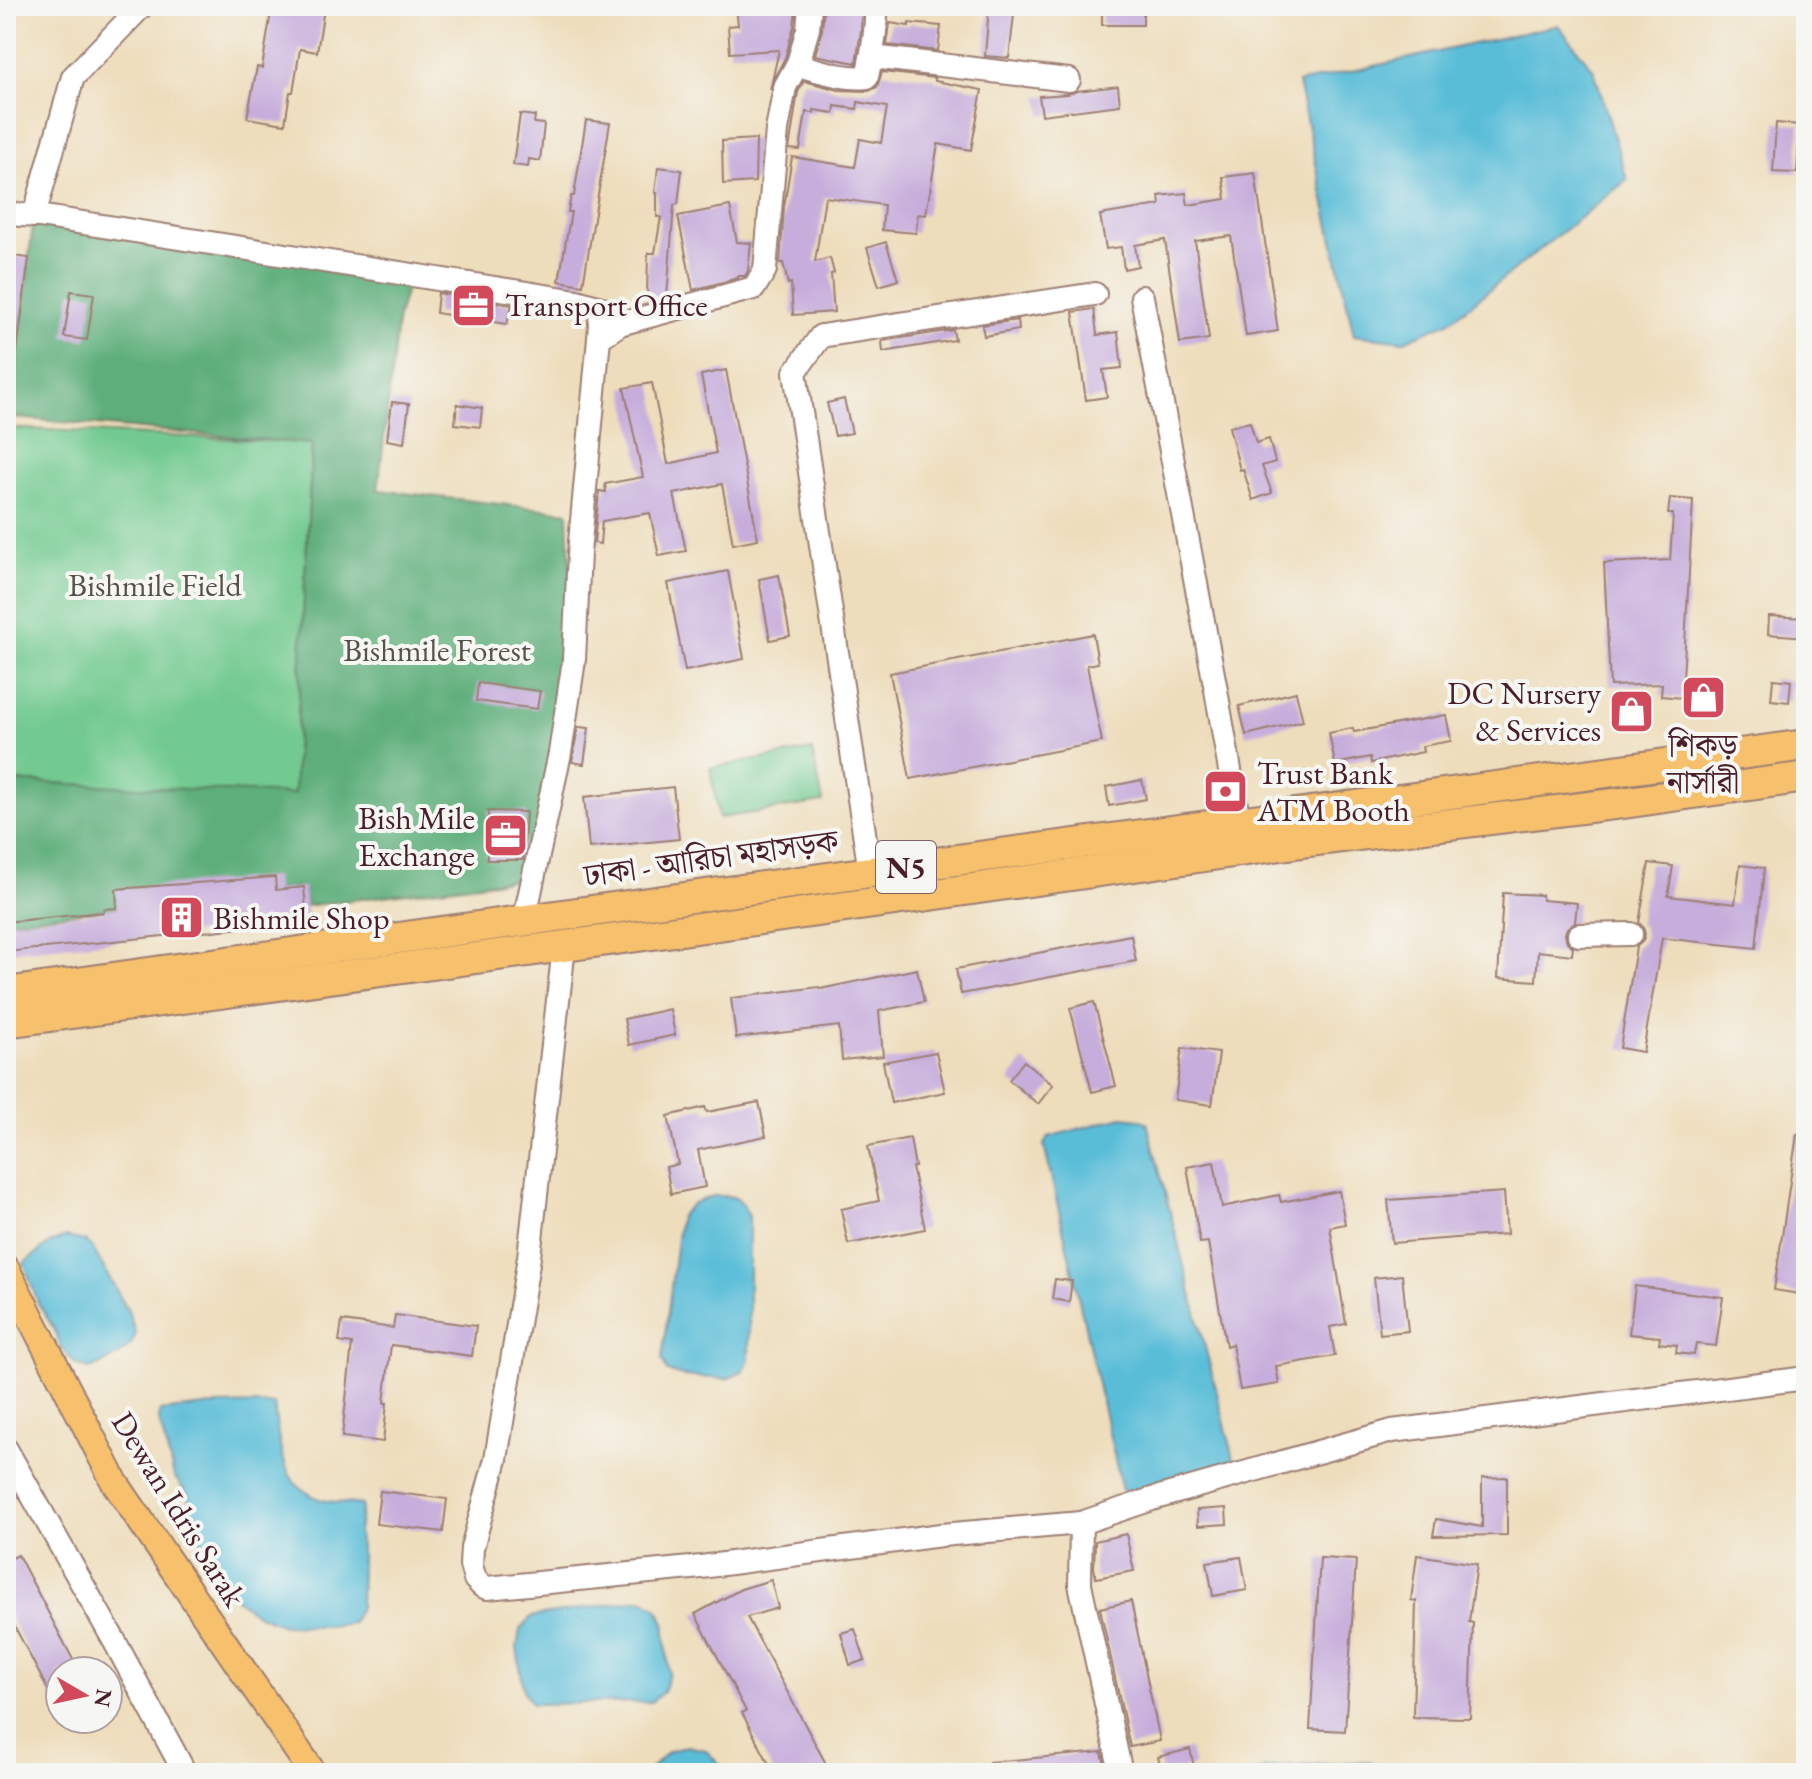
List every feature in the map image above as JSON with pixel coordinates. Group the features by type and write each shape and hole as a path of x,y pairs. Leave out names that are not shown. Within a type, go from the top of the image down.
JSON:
{"highway":[{"name":"ঢাকা - আরিচা মহাসড়ক","path":"6,993 1806,745"},
{"name":"N5","path":"6,1022 564,947 1302,842 1806,777"}],"main road":[{"name":"Dewan Idris Sarak","path":"6,1269 115,1483 313,1773"}],"street":[{"path":"34,216 73,77 142,6"},
{"path":"599,338 620,324 754,288 765,270 777,130 785,87 797,65 808,29 810,6"},
{"path":"797,65 867,77 872,57 876,6"},
{"path":"872,57 1069,80"},
{"path":"6,214 577,301 601,308 579,553 574,660 560,753 524,921"},
{"path":"870,872 795,372 821,336 1095,294"},
{"path":"1142,297 1239,822"},
{"path":"1579,935 1631,934"},
{"path":"564,947 529,1257 496,1459 472,1548 471,1565 475,1579 487,1588 701,1567 941,1535 1081,1523 1152,1499 1392,1431 1806,1378"},
{"path":"6,1449 185,1773"},
{"path":"1081,1523 1080,1584 1121,1773"}],"green space":[{"name":"Bishmile Forest","path":"34,216 410,276 398,316 378,490 568,512 574,660 533,877 306,906 303,887 6,921 6,781 294,794 312,444 6,417 13,386"},
{"name":"Bishmile Field","path":"6,428 312,443 294,795 6,781"},
{"path":"812,750 823,802 719,818 710,768"}],"water":[{"path":"1558,25 1594,70 1627,180 1449,322 1404,341 1354,335 1298,83"},
{"path":"1122,1117 1147,1123 1234,1459 1232,1468 1137,1494 1122,1490 1044,1145 1048,1137"},
{"path":"713,1196 736,1198 749,1217 749,1358 744,1371 727,1379 682,1376 667,1371 662,1359 680,1216 693,1203"},
{"path":"66,1237 85,1241 92,1247 128,1311 136,1334 120,1354 89,1369 75,1364 61,1347 38,1303 24,1263 50,1243"},
{"path":"274,1404 278,1435 292,1480 319,1499 362,1505 358,1532 360,1607 352,1623 284,1625 260,1616 241,1603 229,1591 200,1540 187,1494 174,1476 159,1420 160,1411 215,1405"},
{"path":"643,1599 657,1608 664,1622 669,1674 663,1692 651,1702 533,1704 524,1692 517,1648 520,1630 531,1617"},
{"path":"687,1746 705,1750 729,1773 647,1773 667,1752"},
{"path":"1367,1761 1397,1773 1254,1773 1265,1768"}],"building":[{"path":"272,6 324,9 317,52 300,49 285,124 247,118 257,67 262,68"},
{"path":"736,6 796,6 785,58 770,90 779,50 730,53 728,26 738,25"},
{"path":"824,6 862,6 856,63 815,55"},
{"path":"989,6 1015,6 1009,58 985,56"},
{"path":"1102,6 1143,6 1143,25 1102,25"},
{"path":"890,23 941,26 938,51 887,45"},
{"path":"882,72 935,78 935,81 982,90 971,150 938,144 926,215 918,214 916,233 882,230 884,205 825,197 815,262 830,258 834,273 831,274 834,312 793,315 791,283 788,284 783,263 780,263 792,157 855,167 860,139 881,143 887,107 858,102 857,109 835,106 834,113 806,112 800,150 789,149 798,92 804,81 839,90 869,91 877,87"},
{"path":"1118,86 1120,105 1042,115 1039,96"},
{"path":"520,114 535,116 534,123 544,124 540,161 529,159 528,167 513,165"},
{"path":"586,120 610,123 583,285 559,281 571,212 568,212 571,196 574,196"},
{"path":"1776,123 1800,125 1797,173 1773,172"},
{"path":"756,139 755,182 723,184 722,141"},
{"path":"658,167 682,170 678,204 674,205 667,297 659,299 647,298 648,253 655,253 661,217 657,217 655,193"},
{"path":"1255,173 1278,331 1246,336 1231,236 1195,241 1209,339 1180,343 1165,240 1135,245 1138,266 1124,269 1121,247 1106,249 1100,215 1160,205 1159,196 1186,193 1188,205 1226,199 1223,177"},
{"path":"730,206 737,242 751,243 748,271 745,276 693,290 678,216"},
{"path":"886,242 898,280 879,286 867,248"},
{"path":"6,255 29,258 16,359 6,358"},
{"path":"71,291 94,294 87,340 64,337"},
{"name":"Transport Office","path":"438,293 512,305 507,324 436,313"},
{"path":"1094,309 1097,335 1118,332 1122,368 1103,370 1107,397 1086,400 1073,312"},
{"path":"1018,320 1019,330 984,336 982,325"},
{"path":"953,330 955,340 883,352 882,341"},
{"path":"726,370 758,539 733,544 722,484 674,494 686,551 659,556 650,513 602,521 600,544 594,543 599,491 606,492 605,484 643,477 624,388 652,383 668,464 716,453 701,375"},
{"path":"844,399 852,433 835,436 827,403"},
{"path":"392,402 409,404 404,443 387,440"},
{"path":"457,404 482,408 480,427 455,424"},
{"path":"1250,422 1256,443 1269,439 1275,462 1262,466 1272,493 1253,500 1243,469 1240,470 1229,427"},
{"path":"1670,498 1693,500 1682,698 1661,696 1662,684 1610,686 1604,563 1670,560 1673,514 1668,514"},
{"path":"728,571 744,659 685,671 668,583"},
{"path":"779,575 790,636 770,640 759,579"},
{"path":"1769,616 1806,618 1806,637 1768,634"},
{"path":"1093,634 1098,663 1087,665 1102,742 910,779 890,673"},
{"path":"1773,679 1791,681 1789,702 1771,700"},
{"path":"478,683 540,691 537,709 476,701"},
{"path":"1296,692 1303,721 1246,735 1239,706"},
{"path":"1446,715 1451,741 1422,746 1423,752 1371,763 1370,757 1335,764 1329,733 1353,728 1354,732"},
{"path":"578,727 589,728 584,764 572,762"},
{"path":"1142,780 1146,799 1109,806 1106,787"},
{"path":"673,787 679,839 589,848 584,797"},
{"name":"Bish Mile Exchange","path":"488,811 526,812 523,860 487,860"},
{"path":"1649,863 1673,866 1668,896 1735,904 1740,865 1764,868 1756,948 1662,938 1643,1052 1620,1048 1636,947 1645,934 1639,923"},
{"path":"275,877 276,890 304,887 307,919 6,952 6,922 104,912 104,909 117,908 116,889"},
{"path":"1503,893 1542,895 1542,900 1577,903 1575,922 1565,934 1567,942 1573,947 1572,955 1538,951 1536,981 1498,978"},
{"path":"1131,935 1136,961 961,994 956,969"},
{"path":"917,969 924,1002 879,1011 883,1056 842,1060 839,1026 736,1038 731,998 820,989"},
{"path":"1094,1002 1116,1086 1092,1092 1070,1008"},
{"path":"670,1009 675,1035 629,1045 624,1019"},
{"path":"1182,1048 1219,1053 1212,1105 1175,1100"},
{"path":"936,1052 945,1092 891,1103 883,1062"},
{"path":"1024,1061 1053,1085 1038,1104 1009,1080"},
{"path":"759,1102 766,1136 698,1150 705,1187 671,1194 666,1167 678,1164 668,1116 705,1107 707,1112"},
{"path":"1797,1134 1806,1134 1806,1295 1774,1290"},
{"path":"910,1138 915,1167 912,1167 925,1229 848,1244 841,1209 879,1201 868,1146"},
{"path":"1214,1162 1222,1207 1279,1195 1281,1202 1339,1191 1345,1224 1330,1227 1346,1324 1330,1327 1335,1356 1276,1366 1279,1384 1240,1390 1232,1344 1226,1346 1208,1242 1200,1243 1187,1167"},
{"path":"1504,1192 1507,1234 1392,1243 1388,1200"},
{"path":"1402,1275 1408,1331 1380,1334 1374,1278"},
{"path":"1055,1279 1072,1281 1069,1302 1052,1299"},
{"path":"1635,1286 1723,1297 1716,1346 1696,1344 1694,1355 1676,1353 1677,1345 1659,1343 1660,1337 1629,1334"},
{"path":"395,1315 476,1326 472,1356 391,1345 383,1442 342,1437 352,1344 339,1342 342,1321 393,1328"},
{"path":"1507,1477 1507,1535 1433,1536 1436,1519 1482,1527 1482,1478"},
{"path":"380,1491 447,1499 443,1532 376,1524"},
{"path":"1226,1508 1227,1524 1198,1526 1197,1510"},
{"path":"1126,1534 1134,1571 1096,1578 1095,1541"},
{"path":"18,1555 71,1655 44,1655 44,1682 6,1610 6,1561"},
{"path":"1417,1555 1477,1564 1469,1622 1473,1623 1470,1718 1413,1717 1416,1601 1411,1600"},
{"path":"1241,1557 1247,1590 1213,1596 1207,1562"},
{"path":"1320,1558 1356,1560 1345,1731 1310,1729"},
{"path":"771,1580 778,1608 747,1617 831,1773 774,1773 742,1713 746,1711 695,1614 741,1589"},
{"path":"1131,1601 1160,1741 1130,1747 1100,1608"},
{"path":"855,1629 865,1660 850,1665 841,1633"},
{"path":"1190,1749 1194,1766 1162,1773 1158,1757"},
{"path":"1102,1752 1107,1773 990,1773 989,1762"}],"place":[{"name":"Transport Office","path":"474,305"},
{"name":"শিকড় নার্সারী","path":"1703,698"},
{"name":"DC Nursery & Services","path":"1632,711"},
{"name":"Trust Bank ATM Booth","path":"1226,791"},
{"name":"Bish Mile Exchange","path":"506,836"},
{"name":"Bishmile Shop","path":"182,918"}]}
